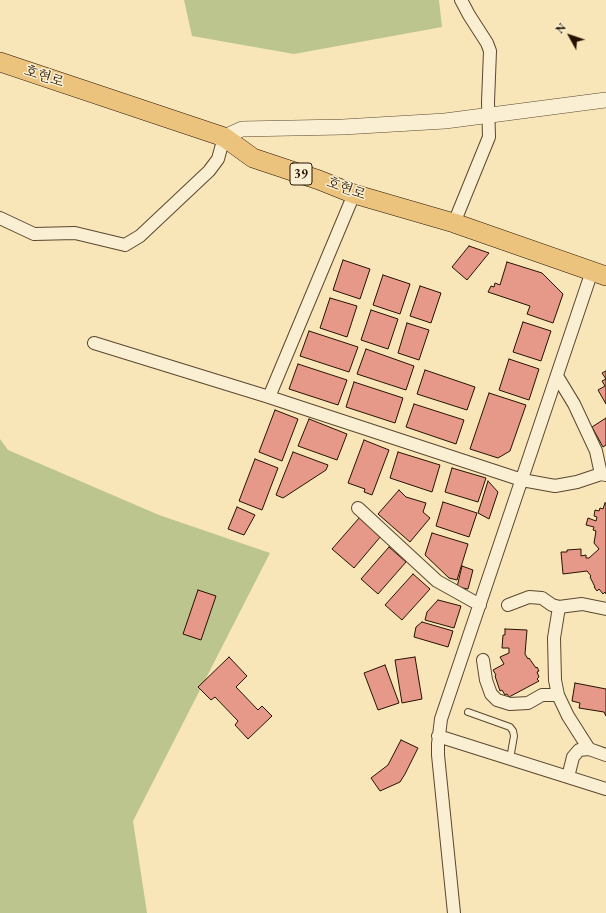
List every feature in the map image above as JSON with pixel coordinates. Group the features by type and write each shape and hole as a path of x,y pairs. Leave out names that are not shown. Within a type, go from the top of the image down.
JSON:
{"main road":[{"name":"호현로","path":"0,62 224,137 253,158 319,180 354,194 454,223 599,273"}],"street":[{"path":"454,223 489,137 490,51 487,43 469,16 461,0"},
{"path":"0,218 34,234 75,233 125,245 140,236 209,171 218,158 224,137 242,128 343,127 445,121 606,100"},
{"path":"268,397 354,194"},
{"path":"454,913 438,755 438,736 445,706 557,376 599,273"},
{"path":"94,344 268,397 522,480 555,486 604,475 596,451 574,404 557,376"},
{"path":"358,508 437,581 480,605"},
{"path":"508,605 529,597 542,598 552,605 560,607 582,604 606,609"},
{"path":"560,607 554,638 554,680 558,694 568,716 589,749"},
{"path":"483,660 486,680 491,694 497,700 510,704 528,703 542,695 558,694"},
{"path":"438,736 606,789"},
{"path":"568,777 573,756 579,750 589,749 606,755"}],"lane":[{"path":"468,712 510,727 514,736 510,759"}],"green space":[{"path":"184,0 439,0 442,27 294,54 192,36"},
{"path":"0,439 8,450 159,515 270,553 133,821 147,913 0,913"}],"building":[{"path":"469,246 489,253 467,280 452,267"},
{"path":"343,260 370,269 360,299 333,290"},
{"path":"507,262 542,273 563,294 553,323 527,314 530,306 488,292 491,286 494,287 495,283 500,285"},
{"path":"383,275 410,284 400,314 373,305"},
{"path":"420,286 441,293 431,323 410,316"},
{"path":"330,298 357,306 347,337 320,328"},
{"path":"371,310 398,319 388,349 361,340"},
{"path":"523,322 551,331 541,361 513,352"},
{"path":"407,323 429,330 419,360 398,353"},
{"path":"309,331 358,347 349,372 300,356"},
{"path":"366,349 414,366 406,390 357,374"},
{"path":"509,359 539,369 529,400 499,390"},
{"path":"298,364 347,380 338,405 289,389"},
{"path":"425,370 475,387 467,410 417,394"},
{"path":"606,371 606,379 602,373"},
{"path":"606,379 606,404 598,390 605,386 602,381"},
{"path":"354,382 403,398 395,423 346,407"},
{"path":"489,393 526,405 510,451 498,458 470,449"},
{"path":"414,404 464,420 456,444 406,427"},
{"path":"275,410 298,419 282,461 259,452"},
{"path":"606,418 606,445 603,447 592,427"},
{"path":"309,419 347,434 337,460 298,446"},
{"path":"364,440 389,450 372,495 364,492 365,489 348,483"},
{"path":"293,452 328,465 326,470 283,498 276,495"},
{"path":"398,452 440,465 432,492 390,478"},
{"path":"255,459 278,468 262,510 239,501"},
{"path":"452,468 486,478 478,502 445,492"},
{"path":"488,481 498,492 489,519 478,513"},
{"path":"399,490 406,497 426,503 423,512 430,518 410,542 378,514"},
{"path":"443,502 477,513 469,537 436,526"},
{"path":"605,503 606,594 605,592 603,594 599,589 597,591 594,587 590,577 591,576 587,571 563,574 561,552 581,549 581,556 586,555 586,558 589,558 599,549 594,543 596,531 593,530 594,527 586,525 588,518 596,521 597,517 594,516 595,510 599,511 600,508 603,509"},
{"path":"237,507 255,515 244,535 228,529"},
{"path":"360,517 381,536 354,568 332,549"},
{"path":"432,533 468,544 457,580 449,578 425,555"},
{"path":"389,547 406,562 378,594 361,579"},
{"path":"462,566 473,570 468,589 457,587"},
{"path":"413,574 430,589 402,620 385,605"},
{"path":"198,590 216,596 201,640 183,634"},
{"path":"438,600 461,606 454,628 425,620 427,612"},
{"path":"422,622 453,631 448,647 414,637 416,627"},
{"path":"505,629 527,630 525,654 539,671 537,672 539,677 537,679 539,681 509,697 507,694 505,695 502,690 500,691 495,676 496,675 493,670 504,664 500,657 509,653 509,648 502,648"},
{"path":"229,657 247,676 236,687 258,710 262,706 272,716 248,739 235,725 238,721 215,697 211,700 198,687"},
{"path":"415,657 422,699 402,703 395,660"},
{"path":"385,665 399,703 378,710 364,673"},
{"path":"575,683 606,689 606,716 604,712 579,708 580,703 572,701"},
{"path":"401,740 418,748 400,782 380,791 371,778 388,765"}]}
